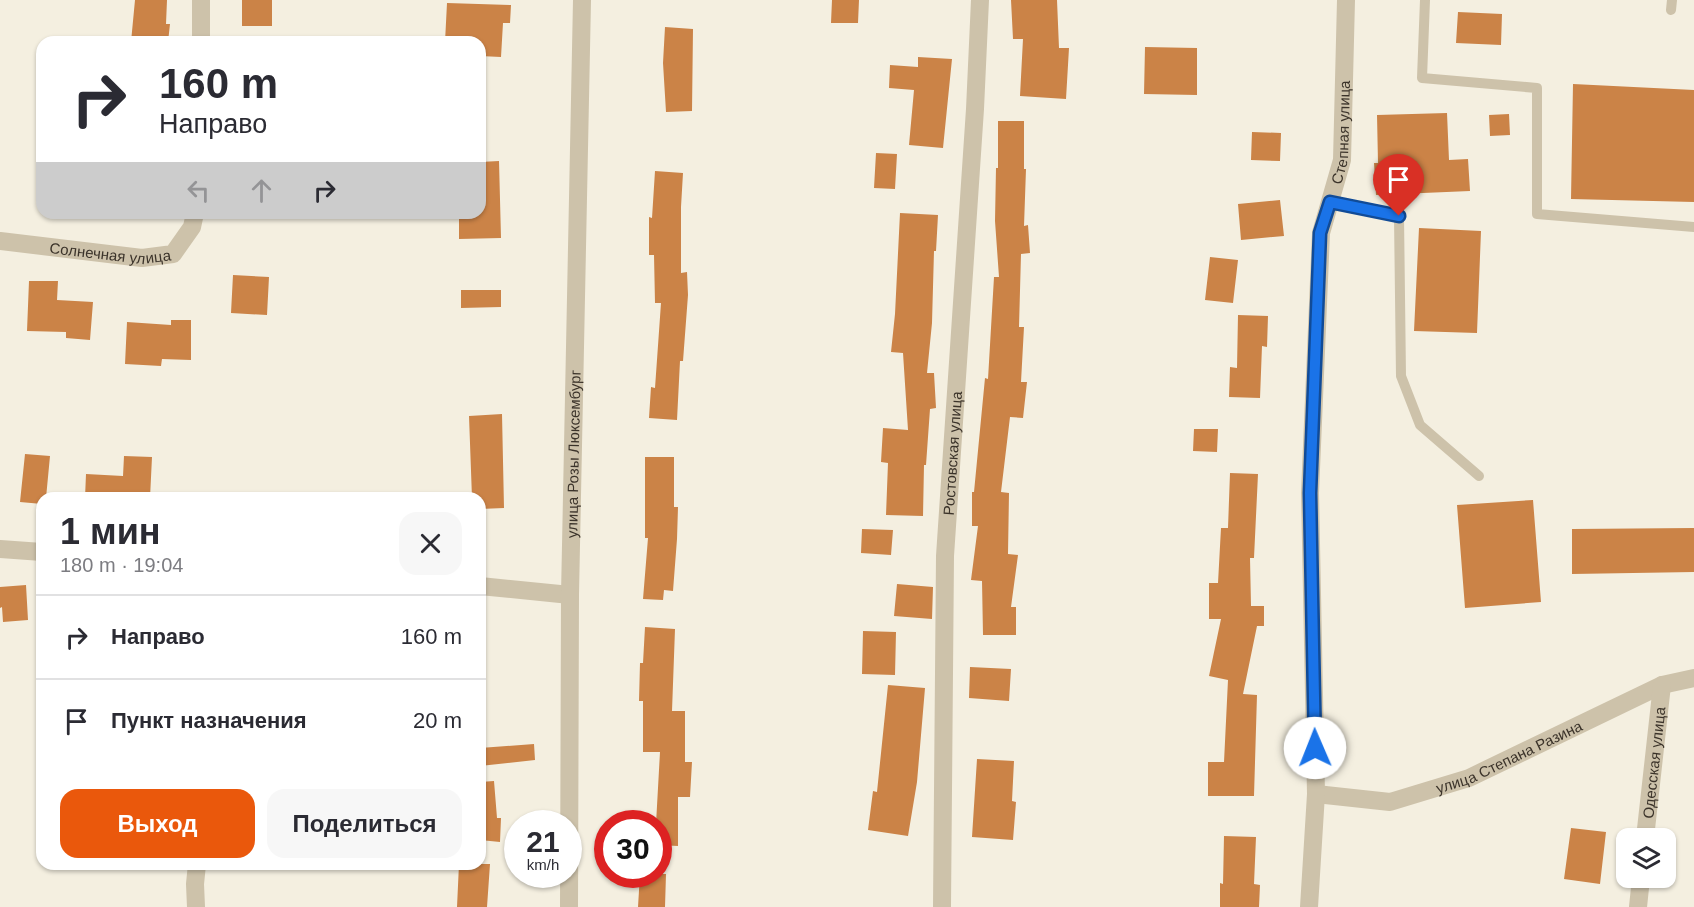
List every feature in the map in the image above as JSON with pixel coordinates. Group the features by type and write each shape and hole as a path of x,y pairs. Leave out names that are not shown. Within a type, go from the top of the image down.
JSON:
{"street":[{"path":"201,0 201,36"},
{"name":"улица Розы Люксембург","path":"569,907 570,595 582,0"},
{"name":"Ростовская улица","path":"942,907 945,556 980,0"},
{"name":"Степная улица","path":"1309,907 1316,794 1310,493 1320,233 1342,160 1346,0"},
{"name":"Солнечная улица","path":"0,241 142,258 173,254 192,227 194,219"},
{"path":"0,549 36,552"},
{"path":"486,587 570,595"},
{"name":"улица Степана Разина","path":"1316,794 1390,802 1469,778 1662,684 1694,678"},
{"name":"Одесская улица","path":"1646,828 1662,684"},
{"path":"196,870 196,907"},
{"path":"1638,907 1640,888"}],"lane":[{"path":"1425,0 1422,78 1537,88 1537,214 1694,227"},
{"path":"1330,202 1399,216 1401,376 1420,425 1479,476"}],"building":[{"path":"135,0 167,0 166,24 170,24 169,36 132,36"},
{"path":"242,0 272,0 272,26 242,26"},
{"path":"832,0 859,0 858,23 831,23"},
{"path":"1011,0 1057,0 1059,48 1069,48 1066,99 1020,96 1023,39 1013,39"},
{"path":"447,3 511,5 510,23 503,23 501,57 486,56 486,36 445,36"},
{"path":"1458,12 1502,14 1501,45 1456,43"},
{"path":"665,27 693,29 692,111 666,112 663,63"},
{"path":"1145,47 1197,48 1197,95 1144,94"},
{"path":"918,57 952,59 943,148 909,145 914,90 889,88 890,65 918,67"},
{"path":"1573,84 1694,90 1694,202 1571,199"},
{"path":"1447,113 1449,160 1468,159 1470,191 1376,195 1374,163 1378,163 1377,115"},
{"path":"1509,114 1510,135 1490,136 1489,115"},
{"path":"998,121 1024,121 1024,169 1026,169 1024,226 1028,225 1030,253 1021,254 1019,327 1024,327 1021,382 1027,382 1023,418 1010,417 1001,492 1009,493 1008,554 1018,555 1011,607 1016,607 1016,635 983,635 982,581 971,580 978,526 972,526 972,492 974,492 985,378 988,379 994,277 999,277 995,221"},
{"path":"1252,132 1281,133 1280,161 1251,160"},
{"path":"876,153 897,154 895,189 874,188"},
{"path":"499,161 501,238 459,239 459,219 486,219 486,162"},
{"path":"655,171 683,173 681,273 687,272 688,295 683,361 680,361 677,420 649,418 651,387 655,388 661,303 655,303 654,255 649,255 649,217 652,218"},
{"path":"1280,200 1284,236 1241,240 1238,204"},
{"path":"900,213 938,215 927,373 934,373 936,408 930,409 926,465 924,465 923,516 886,515 888,463 881,462 883,428 908,430 903,353 891,352"},
{"path":"1419,228 1481,231 1477,333 1414,331"},
{"path":"1210,257 1238,260 1233,303 1205,300"},
{"path":"233,275 269,277 267,315 231,313"},
{"path":"29,281 58,281 57,300 93,302 90,340 66,338 66,332 27,331"},
{"path":"461,290 501,290 501,307 461,308"},
{"path":"1238,315 1268,316 1267,347 1262,346 1260,398 1229,397 1230,367 1237,368"},
{"path":"171,320 191,320 191,360 162,359 161,366 125,364 127,322 171,325"},
{"path":"502,414 504,508 486,509 486,492 472,492 469,416"},
{"path":"1194,429 1218,429 1217,452 1193,451"},
{"path":"25,454 50,456 47,492 36,492 36,503 20,502"},
{"path":"124,456 152,457 150,492 85,492 86,474 123,476"},
{"path":"645,457 674,457 674,507 678,507 673,591 664,590 663,600 643,599 648,538 645,538"},
{"path":"1230,473 1258,474 1254,558 1250,558 1251,606 1264,606 1264,626 1257,626 1243,694 1257,695 1254,796 1208,796 1208,762 1224,762 1228,680 1209,676 1221,619 1209,619 1209,583 1218,583 1221,528 1228,528"},
{"path":"1533,500 1541,602 1465,608 1457,505"},
{"path":"1694,528 1694,572 1572,574 1572,529"},
{"path":"862,529 893,530 891,555 861,553"},
{"path":"897,584 933,587 932,619 894,616"},
{"path":"26,585 28,620 3,622 0,587"},
{"path":"645,627 675,629 672,711 685,711 685,762 692,762 690,797 678,797 678,846 672,846 672,810 657,810 660,752 643,752 643,701 639,701 640,663 643,663"},
{"path":"863,631 896,632 895,675 862,674"},
{"path":"970,667 1011,669 1009,701 969,698"},
{"path":"888,685 925,688 917,782 908,836 868,830 873,791 877,792"},
{"path":"534,744 535,760 486,765 486,748"},
{"path":"977,759 1014,761 1012,801 1016,802 1013,840 972,837"},
{"path":"494,781 497,818 501,818 500,842 486,841 486,782"},
{"path":"1571,828 1606,832 1600,884 1564,879"},
{"path":"1224,836 1256,837 1254,884 1260,885 1259,907 1220,907"},
{"path":"486,864 490,864 487,907 457,907 459,870 486,870"},
{"path":"639,888 666,888 665,907 638,907"}],"route":[{"path":"1315,748 1310,493 1320,233 1330,202 1399,216"}]}
